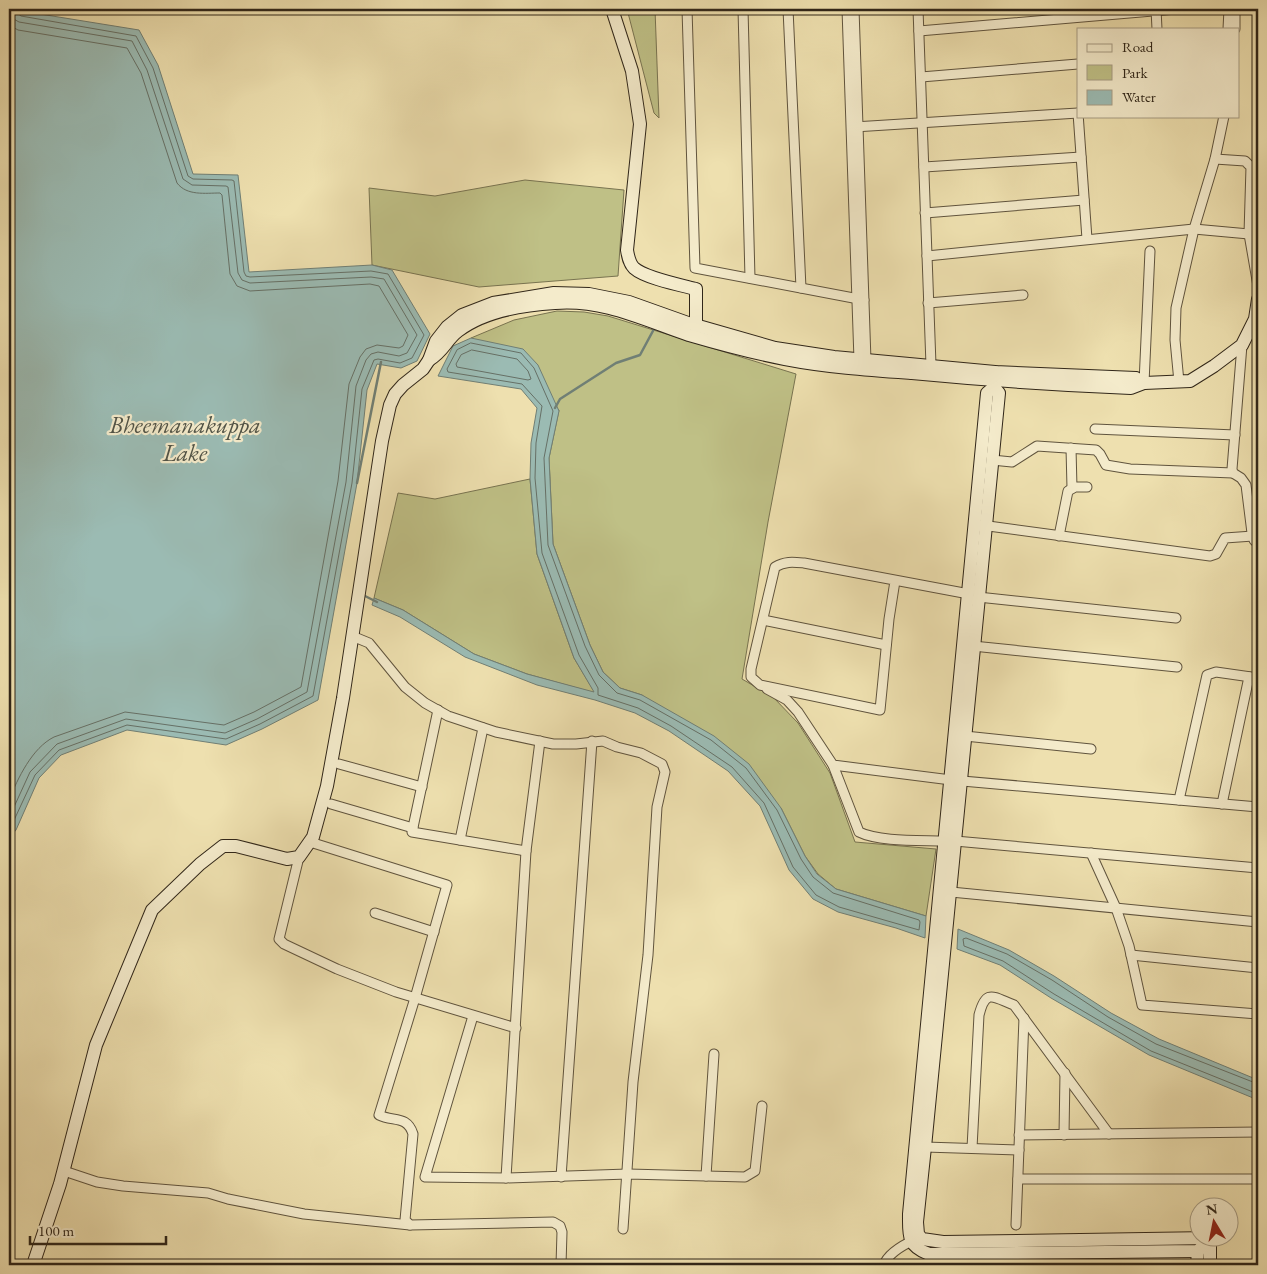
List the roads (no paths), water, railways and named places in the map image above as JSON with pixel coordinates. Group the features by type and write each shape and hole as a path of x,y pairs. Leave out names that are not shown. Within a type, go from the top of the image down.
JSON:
{"street":[{"path":"612,9 632,71 640,124 627,250 628,260 634,268 644,275 696,289 696,326"},
{"path":"687,9 695,268 860,299"},
{"path":"743,9 750,278"},
{"path":"788,9 801,288"},
{"path":"847,9 855,127"},
{"path":"854,9 855,127 862,360"},
{"path":"918,9 930,365"},
{"path":"919,31 1156,9 1176,9"},
{"path":"1156,9 1157,28"},
{"path":"1228,28 1229,9"},
{"path":"1235,9 1235,28"},
{"path":"921,77 1077,64"},
{"path":"855,127 1077,113"},
{"path":"1078,118 1087,240"},
{"path":"1179,382 1175,340 1176,308 1194,229 1215,159 1224,118"},
{"path":"924,167 1081,157"},
{"path":"1215,159 1245,161 1250,164 1249,234 1258,286"},
{"path":"925,213 1084,200"},
{"path":"927,256 1194,229 1249,234"},
{"path":"1144,383 1150,251"},
{"path":"516,1028 416,998 336,969 284,944 279,939 299,857 313,837 327,786 343,698 380,451 390,405 395,394 423,369 429,360 436,341 447,327 462,315 492,303 554,293 589,294 629,302 696,326 775,348 862,360 930,365 994,380"},
{"path":"928,303 1023,295"},
{"path":"1233,473 1242,345 1255,319 1258,299"},
{"path":"429,360 438,354 456,332 478,319 526,306 581,302 641,317 689,334 786,360 994,380 1131,388 1144,383 1190,381 1242,345"},
{"path":"980,525 992,460 999,394 994,380"},
{"path":"994,380 987,393 980,525 956,780 940,942 909,1214 918,1250 937,1259 1198,1251"},
{"path":"1095,429 1235,436"},
{"path":"992,460 1012,462 1038,446 1096,450 1106,465 1130,470 1233,473 1241,478 1246,485 1253,536 1258,544"},
{"path":"1071,448 1072,488"},
{"path":"1059,536 1068,490 1087,487"},
{"path":"980,525 1210,556 1216,554 1225,538 1253,536"},
{"path":"1176,618 973,595 804,563 782,563 775,567 751,669 751,677 787,700 798,712 833,765 859,832 866,835 1258,868"},
{"path":"760,684 880,710 886,644 895,581"},
{"path":"956,780 965,736 973,646 973,595"},
{"path":"763,620 886,644"},
{"path":"352,636 369,643 405,687 425,703 448,716 496,732 560,745 603,741 617,747 641,753 662,764 665,772 658,807 648,955 633,1082 623,1228"},
{"path":"973,646 1177,667"},
{"path":"1179,800 1207,675 1216,672 1254,678 1222,804"},
{"path":"438,710 412,832 526,851"},
{"path":"460,840 483,728"},
{"path":"965,736 1091,749"},
{"path":"506,1178 526,851 540,741"},
{"path":"561,1177 592,741"},
{"path":"339,764 422,787"},
{"path":"833,765 956,780 1258,807"},
{"path":"331,804 413,828"},
{"path":"916,1239 918,1234 940,942 950,892 950,841"},
{"path":"310,842 446,885 416,998 379,1115 402,1120 411,1127 413,1134 405,1220 410,1225"},
{"path":"33,1265 64,1171 96,1045 152,910 200,864 223,846 236,846 287,860 299,857"},
{"path":"1091,853 1116,908 1131,955 1142,1005 1258,1014"},
{"path":"950,892 1258,922"},
{"path":"375,913 434,932"},
{"path":"1131,955 1258,968"},
{"path":"972,1148 979,1015 983,1001 987,997 994,997 1014,1005 1108,1134"},
{"path":"473,1016 425,1177 506,1178 628,1174 745,1177 755,1171 762,1106"},
{"path":"1016,1225 1024,1018"},
{"path":"706,1176 714,1054"},
{"path":"1064,1135 1065,1073"},
{"path":"1019,1135 1258,1132"},
{"path":"925,1147 1019,1150"},
{"path":"64,1171 96,1182 123,1186 208,1192 228,1199 295,1212 410,1225 553,1222 560,1226 562,1232 561,1265"},
{"path":"1018,1179 1258,1178"},
{"path":"884,1265 886,1260 895,1252 916,1239 943,1242 1190,1238"},
{"path":"1197,1265 1198,1251 1203,1246"},
{"path":"1210,1246 1210,1265"}],"water":[{"name":"Bheemanakuppa Lake","path":"9,9 139,30 158,65 193,174 238,175 249,272 372,265 392,270 430,334 417,361 401,368 377,364 367,390 357,483 318,700 226,745 127,730 61,755 39,778 16,830 9,838"},
{"path":"471,338 523,349 538,365 559,411 549,458 553,544 590,645 603,672 620,688 642,695 714,736 749,764 781,808 805,856 817,874 836,889 926,916 925,938 838,912 813,899 789,870 760,806 728,771 669,731 635,713 595,700 537,685 465,657 400,617 372,605 374,598 403,610 474,654 527,674 594,692 574,658 537,554 530,479 531,443 537,408 521,389 438,376 453,346"},
{"path":"958,929 1009,950 1054,976 1111,1013 1159,1039 1258,1080 1258,1100 1149,1055 1051,998 1000,965 957,949"}],"waterway":[{"path":"555,408 560,399 616,363 640,355 654,329"},
{"path":"357,483 381,362"},
{"path":"365,596 377,602"}]}
